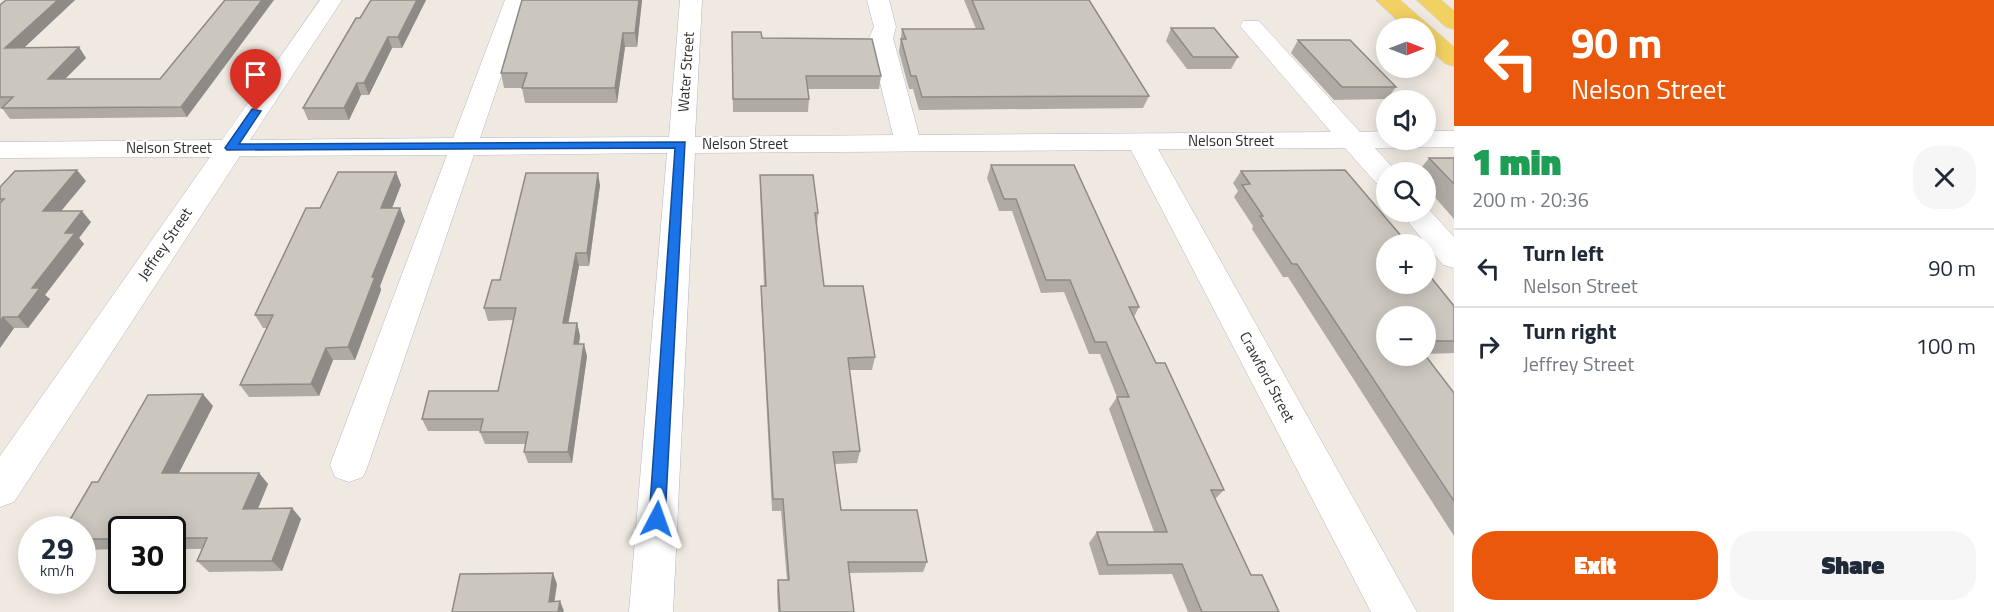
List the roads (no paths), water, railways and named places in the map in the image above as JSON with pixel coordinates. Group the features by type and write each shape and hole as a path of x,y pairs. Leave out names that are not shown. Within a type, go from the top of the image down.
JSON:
{"main road":[{"path":"1387,0 1408,18"},
{"path":"1428,0 1454,22"},
{"path":"1436,43 1454,59"}],"street":[{"name":"Jeffrey Street","path":"0,489 331,0"},
{"path":"349,465 516,0"},
{"name":"Water Street","path":"651,612 691,0"},
{"path":"878,0 885,27 881,38 908,143"},
{"path":"1251,26 1376,165"},
{"name":"Nelson Street","path":"0,150 1454,139"},
{"name":"Crawford Street","path":"1140,141 1395,612"},
{"path":"1424,222 1454,257"}]}
